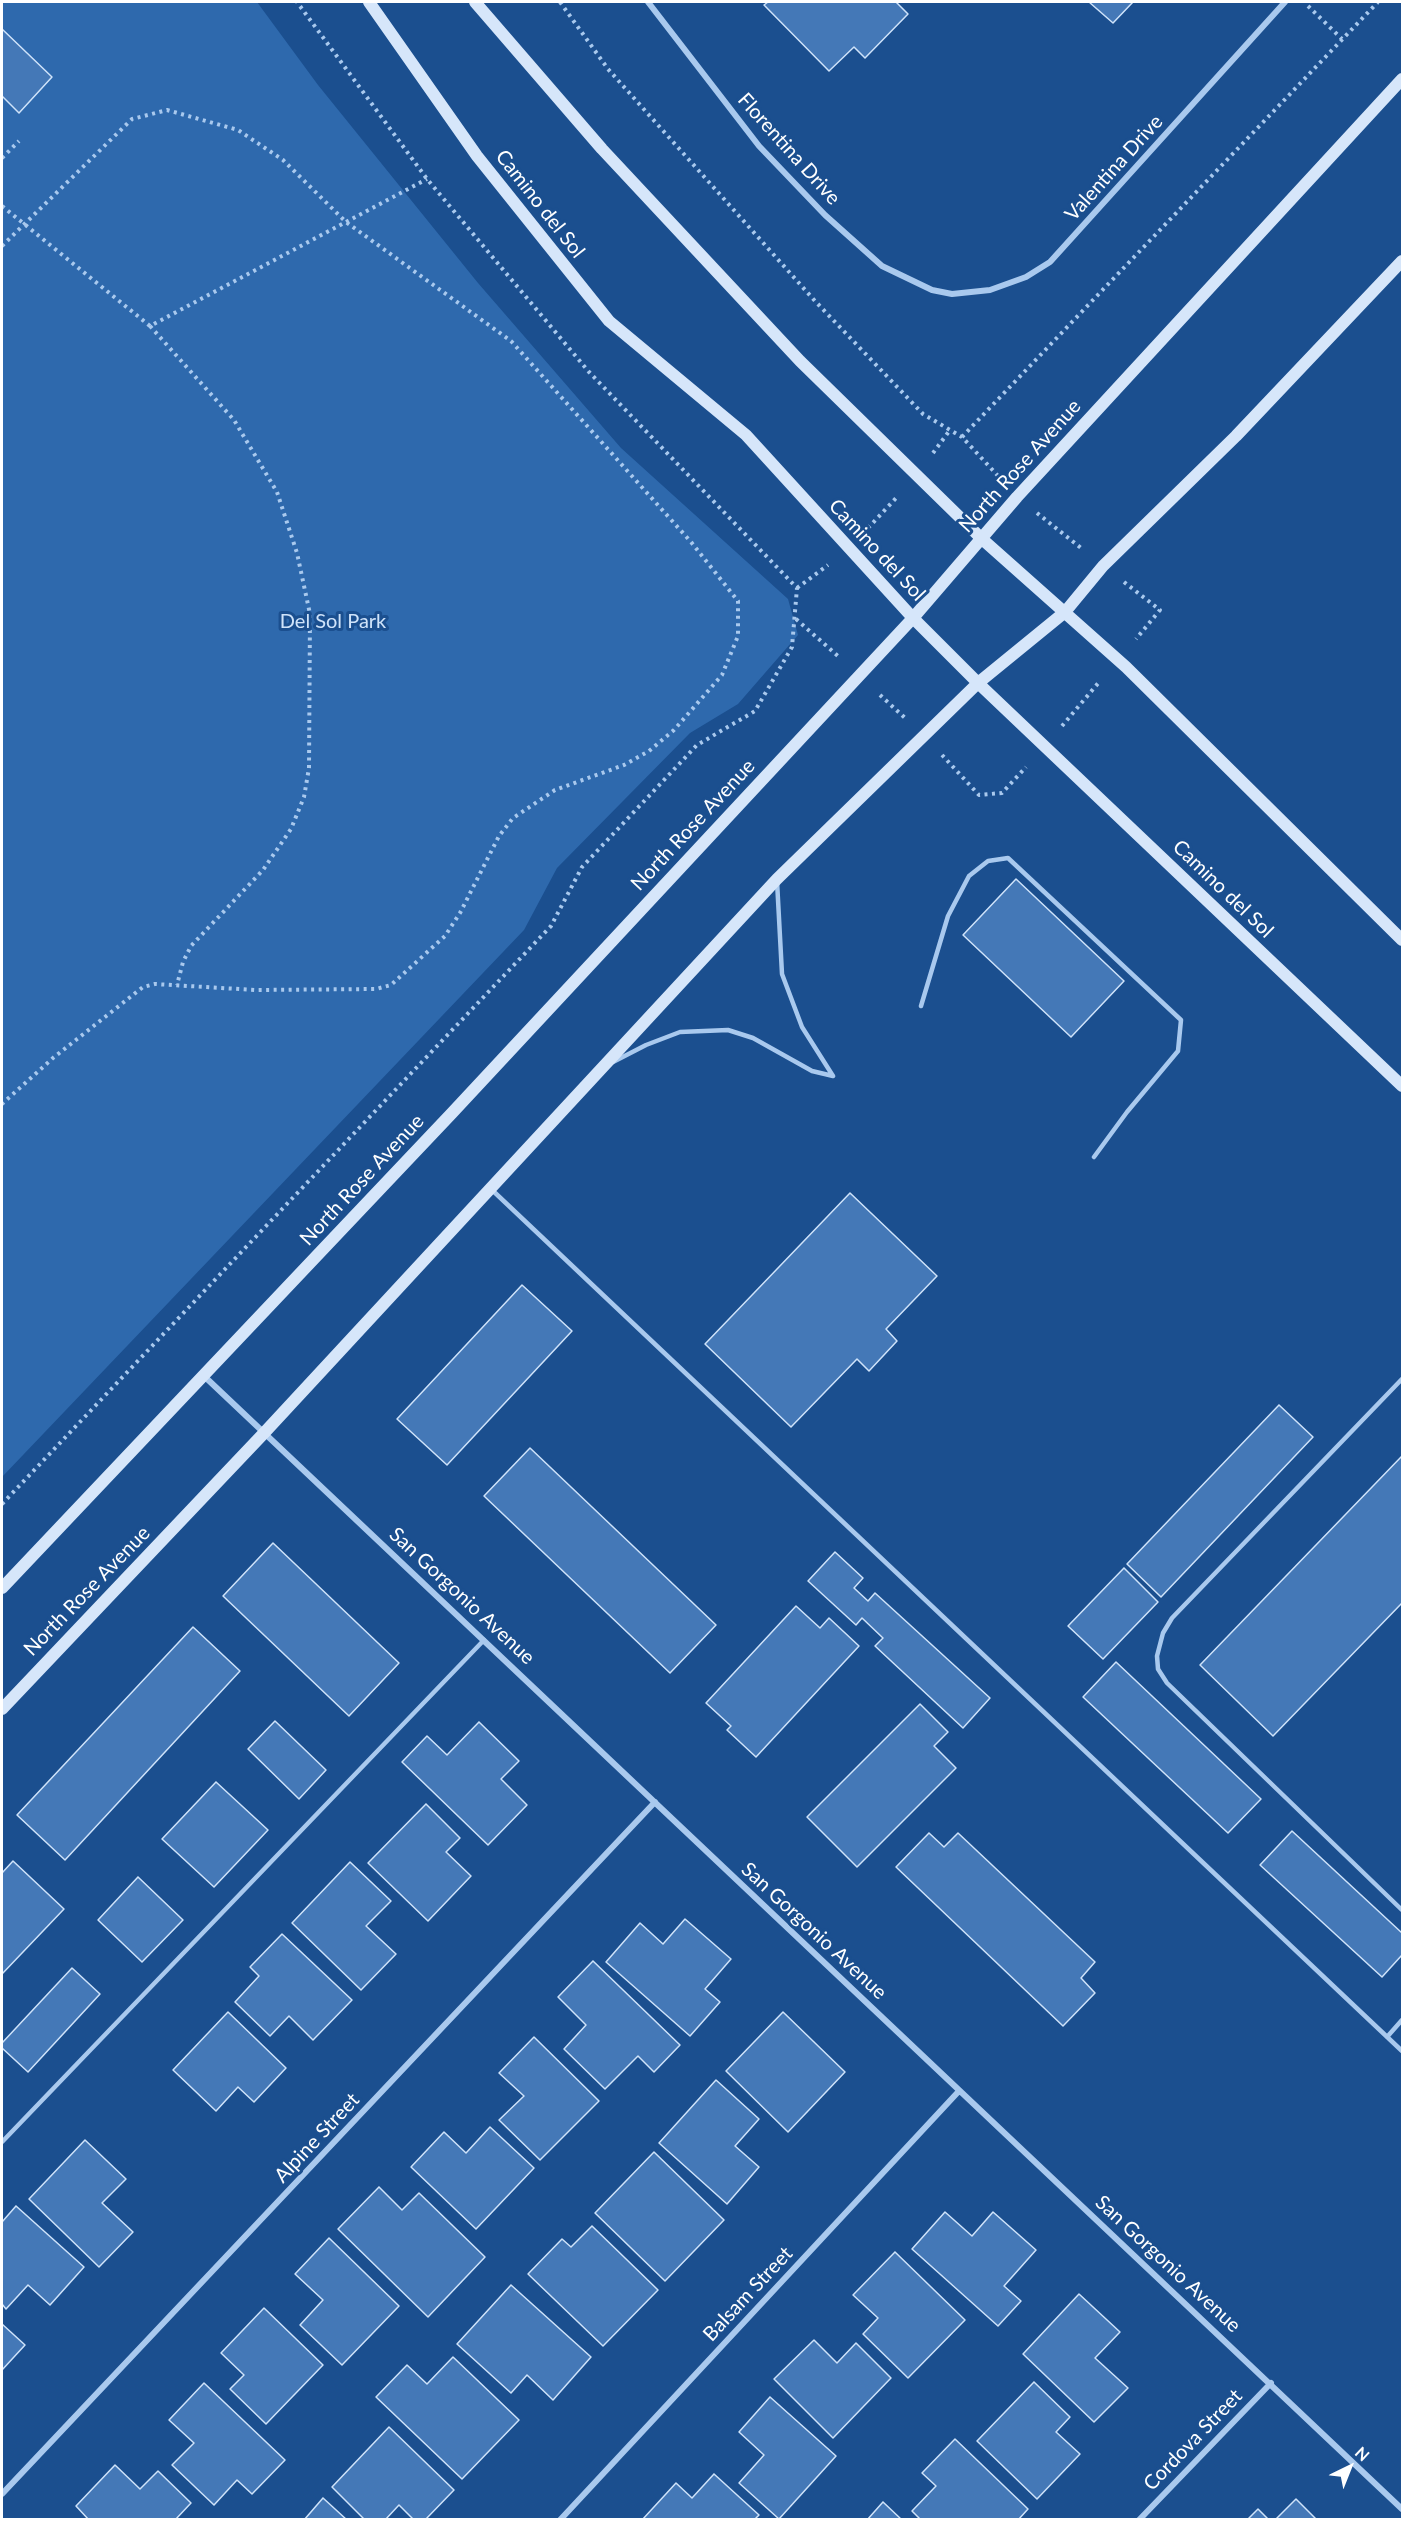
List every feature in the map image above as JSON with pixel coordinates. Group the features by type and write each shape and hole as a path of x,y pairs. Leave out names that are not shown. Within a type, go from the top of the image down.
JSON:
{"main road":[{"name":"Camino del Sol","path":"369,2 477,156 609,321 746,435 913,618 978,683 1402,1086"},
{"path":"476,2 602,149 800,362 982,539 1126,668 1402,940"},
{"name":"North Rose Avenue","path":"2,1588 204,1376 913,618 1228,265 1402,79"},
{"name":"North Rose Avenue","path":"2,1709 265,1432 489,1187 777,879 978,683 1065,612 1103,566 1236,436 1402,261"}],"street":[{"name":"Florentina Drive","path":"648,2 759,146 825,215 882,266 932,290"},
{"name":"Valentina Drive","path":"932,290 952,294 990,290 1026,277 1050,261 1285,2"},
{"name":"San Gorgonio Avenue","path":"204,1376 485,1639 1402,2509"},
{"name":"Alpine Street","path":"2,2494 655,1802"},
{"name":"Balsam Street","path":"560,2520 959,2091"},
{"name":"Cordova Street","path":"1139,2520 1271,2383"}],"lane":[{"path":"921,1006 948,916 969,876 988,861 1008,858 1181,1020 1178,1051 1127,1112 1094,1157"},
{"path":"598,1071 646,1045 680,1032 728,1030 753,1038 812,1071 833,1076 802,1027 782,974 777,879"},
{"path":"489,1187 1402,2051"},
{"path":"1402,1379 1172,1618 1163,1633 1157,1656 1158,1669 1167,1683 1402,1910"},
{"path":"2,2142 485,1639"},
{"path":"1387,2037 1402,2020"}],"path":[{"path":"2,1504 550,926 582,867 698,745 755,711 792,647 797,588 589,372 427,178 297,2"},
{"path":"560,2 608,69 816,301 923,414 962,437 1378,2"},
{"path":"1304,2 1342,39"},
{"path":"2,246 132,119 167,111 238,130 283,160 346,222 511,341 691,542 738,602 738,636 722,675 674,730 649,751 624,765 555,790 513,818 499,836 460,913 444,936 391,985 376,989 255,990 155,984 143,987 53,1058 2,1104"},
{"path":"2,158 19,141"},
{"path":"150,326 427,178"},
{"path":"2,206 150,326 234,420 277,492 297,553 310,614 309,768 304,796 291,829 263,870 191,946 183,962 177,985"},
{"path":"797,588 849,549 916,476 950,430"},
{"path":"796,619 924,736 979,795 1002,793"}],"green space":[{"name":"Del Sol Park","path":"2,2 257,2 318,85 478,283 621,448 788,599 798,635 738,704 690,733 557,868 524,930 2,1477"}],"building":[{"path":"768,2 896,2 908,14 865,58 854,47 829,71 764,5"},
{"path":"1089,2 1133,2 1113,23"},
{"path":"2,29 52,77 19,113 2,96"},
{"path":"1016,879 1124,981 1071,1037 963,935"},
{"path":"850,1193 937,1276 886,1329 897,1341 869,1371 857,1359 791,1427 705,1344"},
{"path":"522,1285 572,1331 447,1465 397,1419"},
{"path":"1279,1405 1313,1437 1161,1597 1127,1564"},
{"path":"530,1448 716,1625 670,1673 484,1496"},
{"path":"1402,1456 1402,1603 1273,1736 1200,1665"},
{"path":"273,1543 399,1663 349,1716 223,1596"},
{"path":"835,1552 863,1578 854,1588 868,1601 875,1593 990,1698 963,1728 875,1646 883,1638 862,1618 856,1625 808,1581"},
{"path":"1124,1568 1158,1602 1103,1659 1068,1626"},
{"path":"796,1606 820,1628 829,1618 859,1646 756,1757 727,1730 731,1726 706,1703"},
{"path":"193,1627 240,1671 65,1860 17,1815"},
{"path":"1116,1662 1261,1799 1228,1833 1083,1697"},
{"path":"920,1704 948,1732 934,1746 956,1768 857,1867 807,1817"},
{"path":"275,1721 326,1770 299,1799 248,1749"},
{"path":"479,1722 519,1761 501,1779 527,1805 488,1845 402,1762 427,1736 447,1755"},
{"path":"216,1782 268,1830 214,1887 162,1839"},
{"path":"426,1804 460,1838 446,1852 471,1876 428,1921 368,1863"},
{"path":"1292,1831 1402,1933 1402,1955 1382,1977 1260,1865"},
{"path":"929,1833 944,1847 958,1833 1095,1962 1081,1978 1095,1993 1063,2026 896,1867"},
{"path":"13,1861 64,1909 2,1974 2,1873"},
{"path":"350,1862 391,1901 366,1926 396,1954 361,1990 292,1923"},
{"path":"138,1877 183,1920 142,1962 98,1920"},
{"path":"685,1919 731,1959 705,1989 720,2002 690,2036 606,1962 640,1923 663,1944"},
{"path":"282,1934 352,2000 313,2040 289,2016 270,2036 235,2002 259,1976 250,1967"},
{"path":"593,1961 680,2045 654,2072 638,2056 605,2089 564,2049 586,2025 558,1997"},
{"path":"72,1968 100,1994 28,2072 2,2048 2,2043"},
{"path":"228,2012 286,2068 254,2102 238,2087 216,2111 173,2070"},
{"path":"783,2012 845,2072 788,2132 726,2071"},
{"path":"534,2037 599,2101 540,2160 499,2120 524,2096 499,2073"},
{"path":"716,2080 759,2119 735,2146 759,2167 727,2204 659,2143"},
{"path":"490,2127 534,2168 476,2229 411,2167 444,2132 466,2153"},
{"path":"85,2140 126,2179 102,2203 133,2232 99,2267 29,2199"},
{"path":"654,2152 724,2220 665,2281 595,2213"},
{"path":"379,2187 402,2210 419,2193 485,2257 428,2317 338,2229"},
{"path":"16,2206 84,2267 50,2305 28,2285 6,2309 2,2304 2,2222"},
{"path":"945,2212 972,2236 993,2212 1036,2250 1004,2286 1021,2301 998,2326 912,2249"},
{"path":"592,2226 658,2290 603,2346 528,2274 562,2239 571,2247"},
{"path":"329,2238 399,2306 342,2365 300,2325 323,2300 295,2274"},
{"path":"895,2252 965,2320 908,2378 863,2334 878,2318 853,2295"},
{"path":"511,2285 591,2357 553,2400 527,2375 511,2393 457,2344"},
{"path":"1079,2294 1120,2332 1095,2358 1128,2388 1094,2422 1023,2354"},
{"path":"264,2308 323,2365 266,2424 230,2389 244,2375 221,2353"},
{"path":"2,2324 25,2345 2,2370"},
{"path":"814,2340 837,2363 856,2343 891,2378 833,2438 774,2379"},
{"path":"453,2357 519,2420 462,2479 376,2397 407,2365 427,2384"},
{"path":"1034,2382 1070,2417 1056,2432 1080,2454 1037,2499 977,2441"},
{"path":"204,2383 285,2460 252,2494 237,2480 214,2505 172,2465 194,2443 169,2420"},
{"path":"770,2397 836,2456 779,2519 739,2483 764,2455 739,2432"},
{"path":"389,2427 454,2490 425,2520 414,2520 399,2505 385,2520 365,2520 332,2487"},
{"path":"955,2439 1028,2509 1018,2520 921,2520 912,2511 936,2486 922,2473"},
{"path":"115,2465 140,2489 158,2471 191,2503 175,2520 89,2520 76,2506"},
{"path":"714,2474 759,2515 754,2520 642,2520 676,2483 692,2498"},
{"path":"323,2498 347,2520 304,2520"},
{"path":"1296,2499 1317,2520 1275,2520"},
{"path":"883,2502 902,2520 867,2520"},
{"path":"1258,2509 1269,2520 1247,2520"}]}
